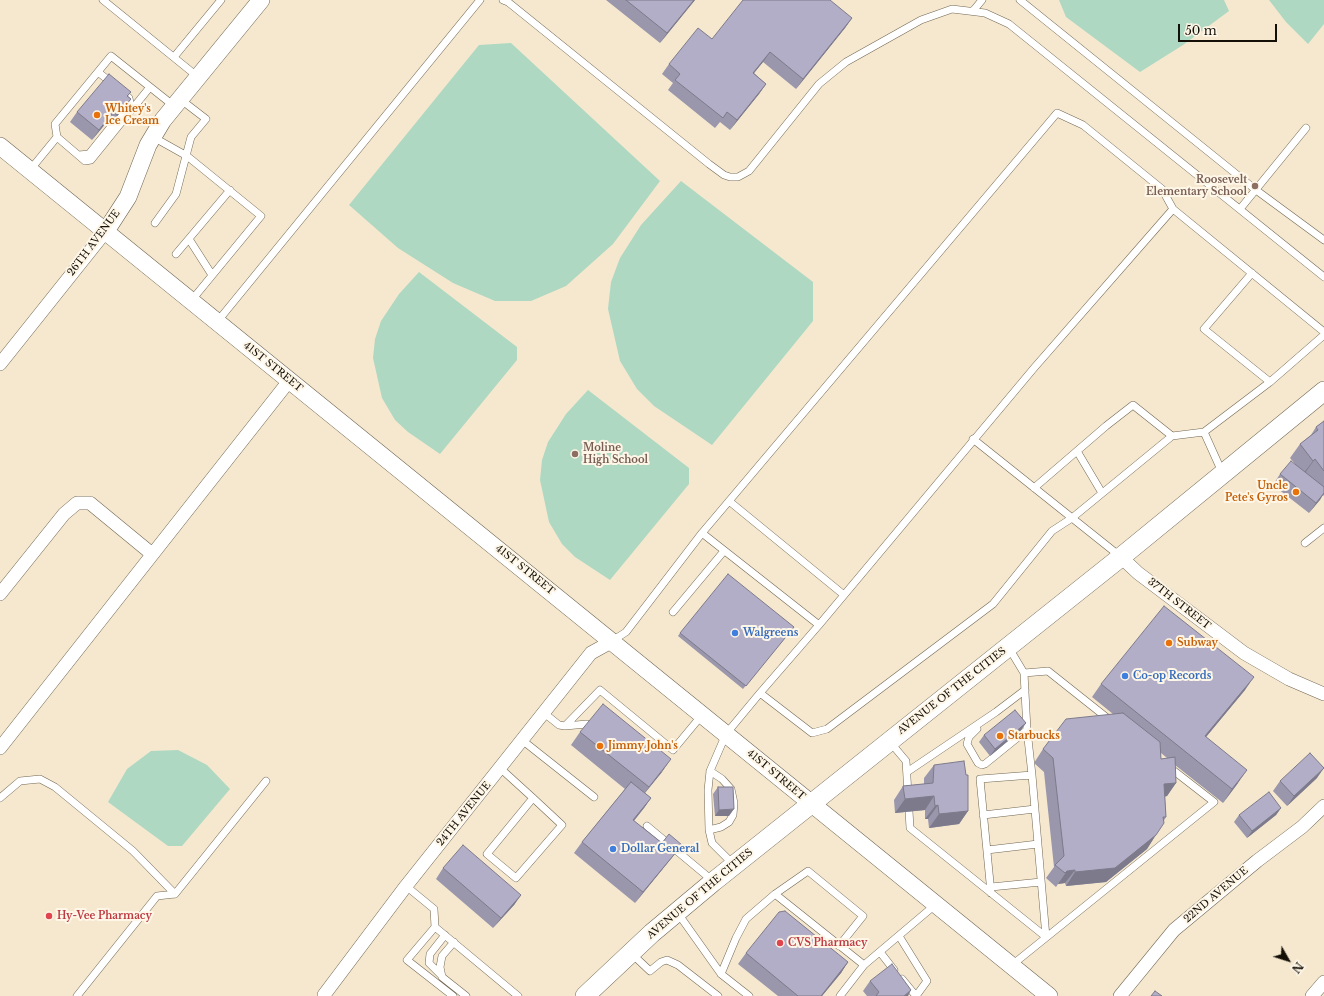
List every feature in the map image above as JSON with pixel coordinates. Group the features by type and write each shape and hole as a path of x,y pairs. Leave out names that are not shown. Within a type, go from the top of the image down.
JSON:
{"main road":[{"name":"AVENUE OF THE CITIES","path":"591,994 631,952 713,882 810,803 1121,557 1324,391"}],"street":[{"name":"26TH AVENUE","path":"0,364 106,231 128,197 153,137 163,120 261,0"},
{"name":"41ST STREET","path":"0,146 1012,965 1044,994"},
{"path":"0,748 289,381"},
{"path":"0,594 64,514 77,503 90,503 152,554"},
{"name":"37TH STREET","path":"1121,557 1138,573 1244,653 1289,679 1324,694"},
{"name":"24TH AVENUE","path":"323,995 406,886 591,653 612,642"},
{"name":"22ND AVENUE","path":"1120,996 1174,930 1257,861 1302,827 1324,806"}],"lane":[{"path":"103,0 198,77"},
{"path":"174,57 221,0"},
{"path":"217,322 481,0"},
{"path":"972,11 982,0"},
{"path":"1020,0 1256,190 1324,240"},
{"path":"506,1 709,164 724,175 738,177 749,171 824,78 846,62 921,20 952,9 972,11 996,17 1009,24 1324,277"},
{"path":"150,87 91,160 85,161 57,137 55,124 111,56 150,87 206,119 191,137 176,194 155,222"},
{"path":"79,155 89,154 130,103 130,98 98,72"},
{"path":"612,642 626,632 702,533 1056,113 1083,125 1162,189 1173,209 1324,332"},
{"path":"1240,209 1306,128"},
{"path":"30,170 57,137"},
{"path":"153,137 187,156 261,216 191,301"},
{"path":"176,254 230,190"},
{"path":"734,865 712,843 709,830 708,790 710,771 726,734 1080,314 1173,209"},
{"path":"189,239 212,275"},
{"path":"1252,273 1204,329 1270,382"},
{"path":"760,693 812,734 827,729 993,604 1052,531 1072,518 1172,436 1204,432 1270,382 1324,336"},
{"path":"1034,488 1133,405 1172,436"},
{"path":"1204,432 1223,475"},
{"path":"973,440 1121,557"},
{"path":"1077,451 1102,493"},
{"path":"729,501 844,595"},
{"path":"1305,543 1324,528"},
{"path":"702,533 819,624"},
{"path":"673,612 724,551"},
{"path":"1008,647 1024,673 1027,730 1046,937"},
{"path":"1024,673 1048,671 1115,724"},
{"path":"565,726 600,690 674,750 702,714"},
{"path":"907,772 996,712 1025,690"},
{"path":"996,712 969,737 967,744 978,764 985,764 1027,730"},
{"path":"544,713 559,725 565,726 587,724"},
{"path":"621,720 635,719"},
{"path":"522,740 594,797"},
{"path":"889,741 906,761 908,798"},
{"path":"1012,965 1214,802 1164,763"},
{"path":"500,768 533,798 562,825 516,878 487,854 533,798"},
{"path":"709,830 721,827 728,822 733,815 734,803 731,789 722,779 710,771"},
{"path":"991,890 980,779 1032,775"},
{"path":"0,798 20,781 40,779 55,786 133,851 174,894"},
{"path":"77,996 157,896 174,894 266,780"},
{"path":"984,815 1035,809"},
{"path":"909,812 910,828 991,890 1046,937"},
{"path":"647,826 713,882"},
{"path":"987,850 1038,844"},
{"path":"721,974 736,938 746,919 775,894 808,871 863,916 839,946"},
{"path":"991,890 1041,882"},
{"path":"406,886 434,909 435,927 407,960 453,996"},
{"path":"775,894 864,965"},
{"path":"840,996 864,965 936,904"},
{"path":"677,912 721,974 749,996"},
{"path":"435,927 518,996"},
{"path":"445,935 430,954 429,963 442,977 466,996"},
{"path":"898,936 927,981 916,996 901,978"},
{"path":"442,977 440,967 442,956 454,942"},
{"path":"631,952 650,971 661,962 667,960 678,965 718,996"},
{"path":"880,952 894,970"}],"green space":[{"path":"1059,0 1224,0 1229,11 1183,45 1140,72 1066,17"},
{"path":"1269,0 1324,0 1324,24 1308,44 1286,22"},
{"path":"511,43 660,181 613,244 566,286 531,301 495,301 453,283 398,248 349,205 479,45"},
{"path":"681,181 813,282 813,321 712,445 654,406 637,389 620,361 608,309 611,282 620,258 641,225"},
{"path":"419,272 517,347 517,360 440,454 408,432 395,420 382,398 373,358 375,339 381,321 399,294"},
{"path":"588,390 689,468 689,484 610,580 575,557 562,544 549,522 540,480 542,460 548,442 566,414"},
{"path":"178,750 207,765 230,789 182,846 168,846 108,802 127,769 151,751"}],"building":[{"path":"626,0 694,0 667,33"},
{"path":"743,0 830,0 852,18 803,79 770,52 753,73 766,84 737,120 727,112 723,118 675,80 680,74 669,64 698,28 712,39"},
{"name":"Whitey's Ice Cream","path":"109,74 131,92 127,96 131,99 117,115 113,112 99,130 77,112"},
{"path":"1324,421 1324,471 1315,459 1313,461 1300,444 1318,430 1316,427"},
{"path":"1291,461 1324,487 1324,493 1316,503 1280,474"},
{"name":"Walgreens","path":"728,574 794,627 746,686 680,633"},
{"path":"1164,606 1254,677 1205,736 1247,770 1232,789 1101,684"},
{"path":"603,704 671,759 649,787 580,732"},
{"name":"Starbucks","path":"1015,710 1026,723 995,749 984,735"},
{"path":"1123,713 1160,742 1161,759 1175,757 1176,783 1164,784 1166,817 1163,817 1164,823 1156,835 1115,868 1075,872 1075,870 1067,871 1065,873 1055,865 1064,856 1053,758 1043,749 1066,719"},
{"path":"1310,753 1324,768 1294,796 1280,781"},
{"path":"964,761 966,775 968,775 968,811 939,814 938,805 935,806 934,796 905,799 903,786 933,783 934,765"},
{"name":"Dollar General","path":"631,782 651,798 633,820 662,843 669,834 682,845 643,892 582,842"},
{"path":"718,787 733,787 734,809 719,810"},
{"path":"1269,792 1281,808 1252,831 1239,815"},
{"path":"463,845 521,895 501,918 443,868"},
{"name":"CVS Pharmacy","path":"785,911 848,962 821,996 798,996 746,953 779,912"},
{"path":"892,964 911,990 904,996 876,996 879,992 870,981"},
{"path":"1155,991 1162,996 1151,996"}],"place":[{"name":"Whitey's Ice Cream","path":"97,115"},
{"name":"Roosevelt Elementary School","path":"1255,186"},
{"name":"Moline High School","path":"575,454"},
{"name":"Uncle Pete's Gyros","path":"1296,492"},
{"name":"Walgreens","path":"735,633"},
{"name":"Subway","path":"1169,643"},
{"name":"Co-op Records","path":"1125,676"},
{"name":"Starbucks","path":"1000,736"},
{"name":"Jimmy John's","path":"600,746"},
{"name":"Dollar General","path":"613,849"},
{"name":"Hy-Vee Pharmacy","path":"49,916"},
{"name":"CVS Pharmacy","path":"780,943"}]}
